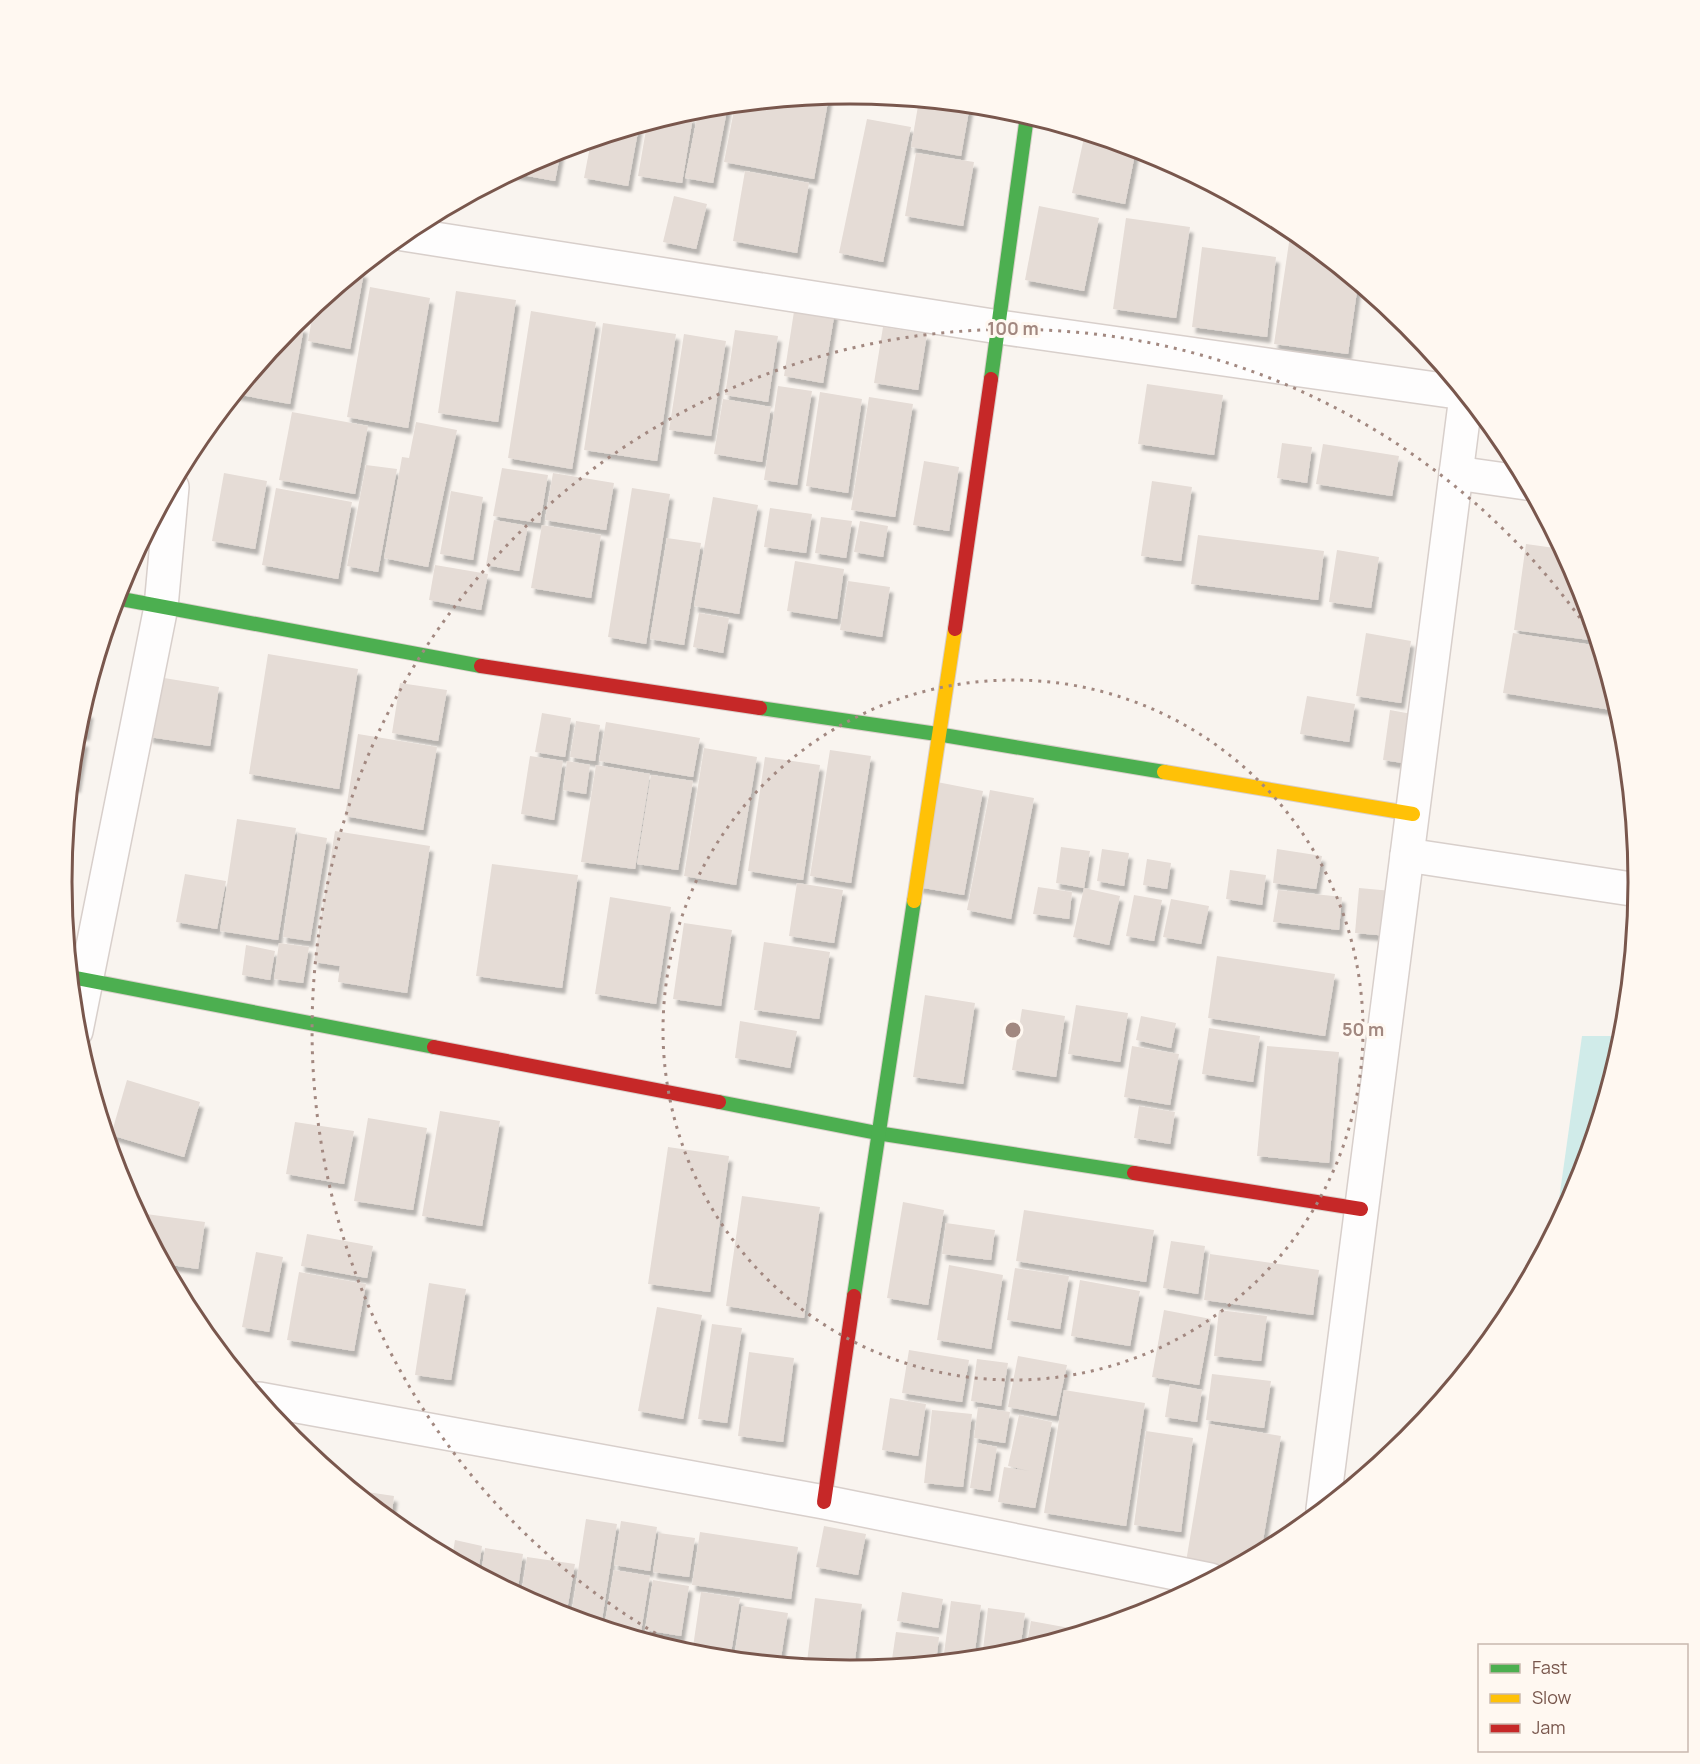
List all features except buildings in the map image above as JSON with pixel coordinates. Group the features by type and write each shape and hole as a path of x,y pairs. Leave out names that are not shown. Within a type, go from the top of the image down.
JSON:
{"street":[{"path":"824,1502 877,1133 999,327 1026,125"},
{"path":"416,236 999,327 1454,392"},
{"path":"1324,1499 1464,404"},
{"path":"1456,474 1517,482"},
{"path":"78,977 161,607 171,503"},
{"path":"125,600 459,663 937,734 1413,814"},
{"path":"1407,855 1628,888"},
{"path":"79,979 877,1133 1361,1209"},
{"path":"271,1401 824,1502 1198,1578"}],"water":[{"path":"1582,1036 1613,1036 1587,1132 1559,1203"}],"traffic: fast":[{"path":"991,379 1026,125"},
{"path":"125,600 481,666"},
{"path":"760,708 937,734 1164,772"},
{"path":"854,1296 914,901"},
{"path":"78,978 434,1047"},
{"path":"719,1102 877,1133 1134,1173"}],"traffic: slow":[{"path":"914,901 955,629"},
{"path":"1164,772 1413,814"}],"traffic: jam":[{"path":"955,629 991,379"},
{"path":"481,666 760,708"},
{"path":"434,1047 719,1102"},
{"path":"1134,1173 1361,1209"},
{"path":"824,1502 854,1296"}]}
